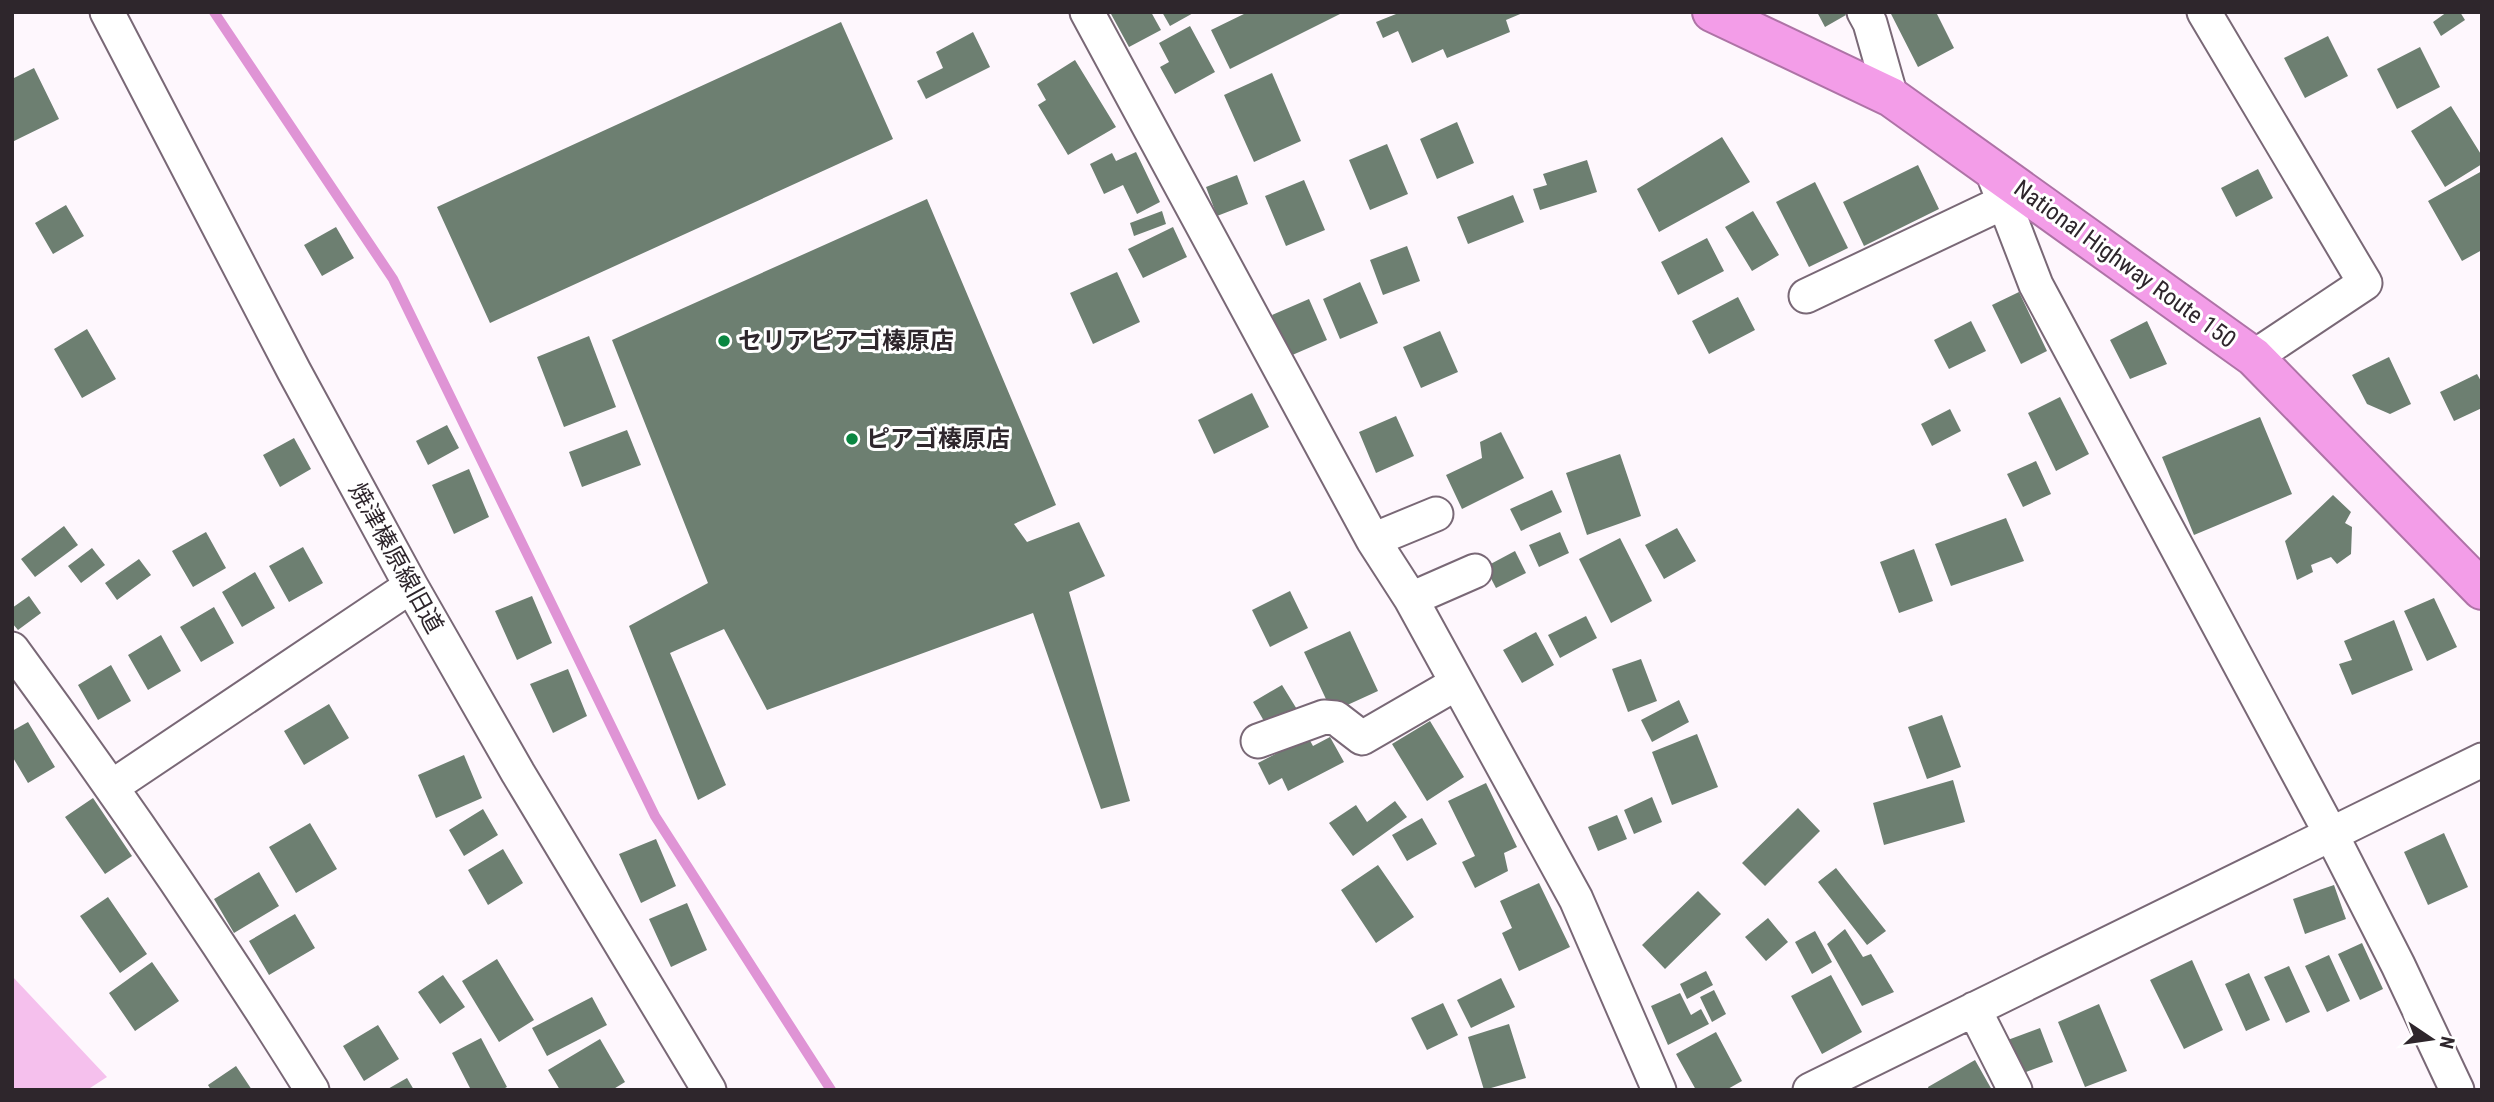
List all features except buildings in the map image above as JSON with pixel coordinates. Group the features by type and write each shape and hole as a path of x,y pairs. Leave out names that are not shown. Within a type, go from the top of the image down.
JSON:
{"highway":[{"name":"National Highway Route 150","path":"1712,12 1891,97 1998,185 2254,357 2482,590"}],"street":[{"name":"焼津榛原線旧道","path":"107,12 287,359 411,586 518,773 709,1090"},
{"path":"1087,12 1373,540 1411,599 1576,900 1659,1090"},
{"path":"1864,12 1870,23 1891,97"},
{"path":"2203,12 2365,283 2254,357"},
{"path":"1806,296 1998,185 2036,285 2331,834 2398,965 2457,1090"},
{"path":"1373,540 1436,514"},
{"path":"1411,599 1475,571"},
{"path":"113,786 411,586"},
{"path":"18,669 113,786 251,992 312,1090"},
{"path":"1258,741 1324,717 1336,718 1362,738 1457,683"},
{"path":"1810,1090 2482,760"},
{"path":"1974,1009 2015,1090"}],"shaded area":[{"path":"12,976 107,1077 87,1090 12,1090"}],"waterway":[{"path":"214,12 393,279 655,816 831,1090"}],"place":[{"name":"セリアピアゴ榛原店","path":"724,341"},
{"name":"ピアゴ榛原店","path":"852,439"}]}
